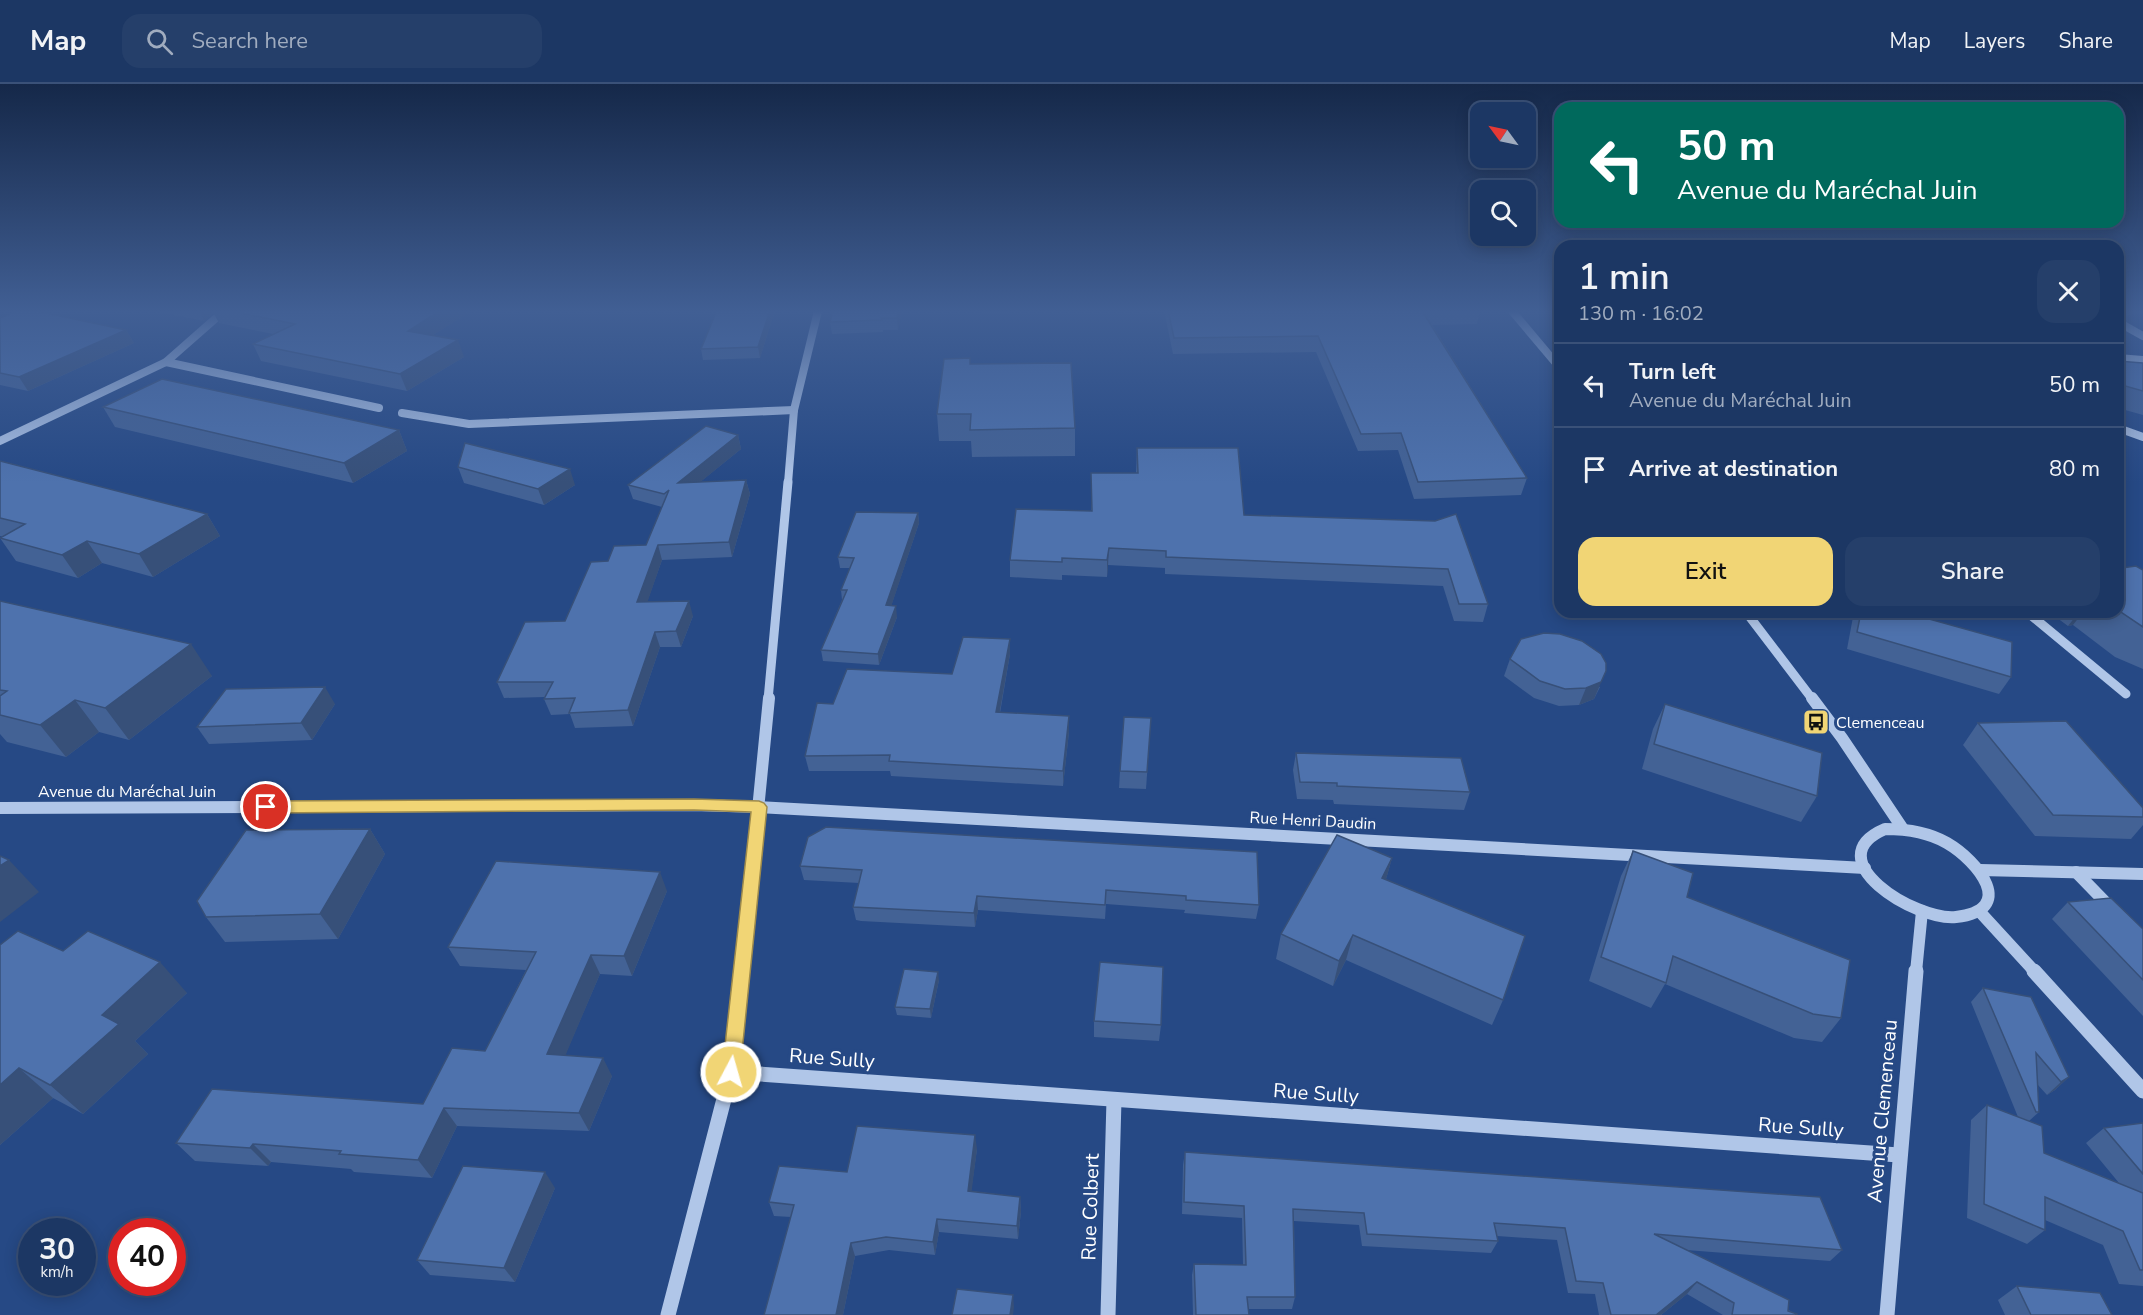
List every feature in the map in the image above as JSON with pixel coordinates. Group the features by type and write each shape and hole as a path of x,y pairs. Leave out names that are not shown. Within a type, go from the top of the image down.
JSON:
{"street":[{"path":"0,441 152,368"},
{"path":"196,368 379,408"},
{"path":"668,1315 731,1072 759,807 794,410 804,368"},
{"path":"402,413 469,424 794,410"},
{"path":"2124,430 2143,437"},
{"path":"1751,618 1842,738 1903,829"},
{"path":"2034,618 2126,694"},
{"name":"Avenue du Maréchal Juin","path":"0,808 694,805 759,807"},
{"name":"Rue Henri Daudin","path":"759,807 1865,868"},
{"path":"1885,829 1903,829 1924,833 1945,842 1965,855 1980,870 1988,882 1990,894 1987,904 1980,912 1965,917 1944,917 1922,911 1887,892 1865,868 1860,854 1862,842 1870,833 1885,829"},
{"path":"1980,870 2143,874"},
{"path":"2076,872 2119,916"},
{"name":"Avenue Clemenceau","path":"1887,1315 1899,1155 1922,911"},
{"path":"1980,912 2143,1091"},
{"name":"Rue Sully","path":"731,1072 1899,1155"},
{"name":"Rue Colbert","path":"1108,1315 1114,1101"}],"building":[{"path":"0,368 38,368 19,377 0,373"},
{"path":"373,368 409,368 400,374"},
{"path":"943,368 1071,368 1075,428 970,430 971,414 937,414"},
{"path":"1332,368 1458,368 1527,478 1418,482 1401,433 1361,434"},
{"path":"2124,368 2143,368 2143,391 2124,386"},
{"path":"162,379 399,430 344,463 103,407"},
{"path":"706,426 738,435 678,483 746,480 729,542 658,545 637,602 689,601 676,631 655,632 628,710 569,713 575,698 544,699 553,682 497,682 525,622 565,621 591,562 608,561 614,546 646,545 669,490 664,494 628,485"},
{"path":"465,443 570,469 538,489 458,467"},
{"path":"1137,448 1238,448 1244,515 1435,521 1456,514 1488,604 1459,604 1448,569 1166,557 1166,551 1109,548 1107,560 1062,558 1062,562 1010,560 1016,509 1092,511 1091,473 1138,473"},
{"path":"0,461 207,514 139,554 87,541 62,555 0,538 25,524 0,518"},
{"path":"856,512 918,513 886,605 896,606 878,654 821,650 847,590 841,590 854,558 838,557"},
{"path":"2136,566 2143,570 2143,627 2124,614 2124,568"},
{"path":"0,601 191,644 105,708 75,700 40,725 0,715 0,696 7,691 0,690"},
{"path":"1860,618 1926,618 2012,642 2011,677 1857,632"},
{"path":"1544,633 1560,634 1582,641 1601,654 1606,663 1606,671 1601,682 1586,688 1565,689 1540,681 1510,659 1521,639"},
{"path":"963,637 1010,639 996,712 1069,716 1063,771 889,761 890,755 805,756 817,703 833,704 847,669 952,674"},
{"path":"325,687 301,723 197,727 226,689"},
{"path":"1665,704 1822,753 1817,796 1654,744"},
{"path":"1124,717 1151,718 1147,772 1120,771"},
{"path":"2066,721 2143,808 2143,817 2053,815 1978,723"},
{"path":"1296,753 1461,758 1470,792 1337,786 1337,783 1300,782"},
{"path":"826,827 1257,852 1259,905 1186,900 1186,896 1106,890 1105,905 977,896 974,913 853,907 862,870 800,866 808,837"},
{"path":"370,829 320,914 206,917 197,901 246,830"},
{"path":"1337,835 1392,858 1382,878 1525,936 1503,1000 1353,935 1339,961 1281,934"},
{"path":"1633,851 1693,873 1687,897 1850,960 1841,1018 1813,1014 1673,956 1666,983 1601,957"},
{"path":"0,856 9,860 0,866"},
{"path":"496,861 660,872 624,956 591,955 547,1054 603,1058 579,1113 444,1108 418,1160 253,1144 250,1148 176,1143 212,1089 423,1104 452,1048 485,1051 536,952 448,947"},
{"path":"2111,898 2143,929 2143,980 2068,902"},
{"path":"18,931 63,951 88,931 160,962 102,1015 119,1024 50,1085 19,1068 0,1085 0,945"},
{"path":"1100,962 1163,967 1161,1025 1094,1021"},
{"path":"904,969 938,972 930,1009 895,1007"},
{"path":"1983,988 2031,997 2069,1077 2061,1082 2036,1053 2039,1112 2036,1112"},
{"path":"1987,1105 2042,1126 2044,1153 2143,1193 2143,1270 2140,1270 2123,1231 2045,1197 2045,1230 1984,1204"},
{"path":"2143,1123 2143,1174 2104,1128"},
{"path":"857,1126 975,1135 968,1191 1020,1197 1017,1226 937,1219 933,1242 886,1237 851,1243 836,1315 764,1315 794,1205 769,1202 779,1166 847,1172"},
{"path":"1185,1152 1820,1197 1842,1250 1654,1234 1789,1300 1788,1311 1797,1315 1732,1315 1734,1303 1697,1282 1656,1315 1611,1315 1603,1283 1576,1281 1565,1228 1494,1223 1498,1241 1367,1234 1364,1213 1293,1209 1295,1297 1247,1297 1249,1315 1196,1315 1194,1264 1246,1265 1244,1206 1184,1202"},
{"path":"463,1166 545,1172 504,1268 417,1260"},
{"path":"2017,1286 2100,1293 2112,1315 2031,1315"},
{"path":"957,1289 1013,1295 1010,1315 952,1315"}],"place":[{"name":"Clemenceau","path":"1816,722"}],"route":[{"path":"266,807 694,805 759,807 731,1072"}]}
